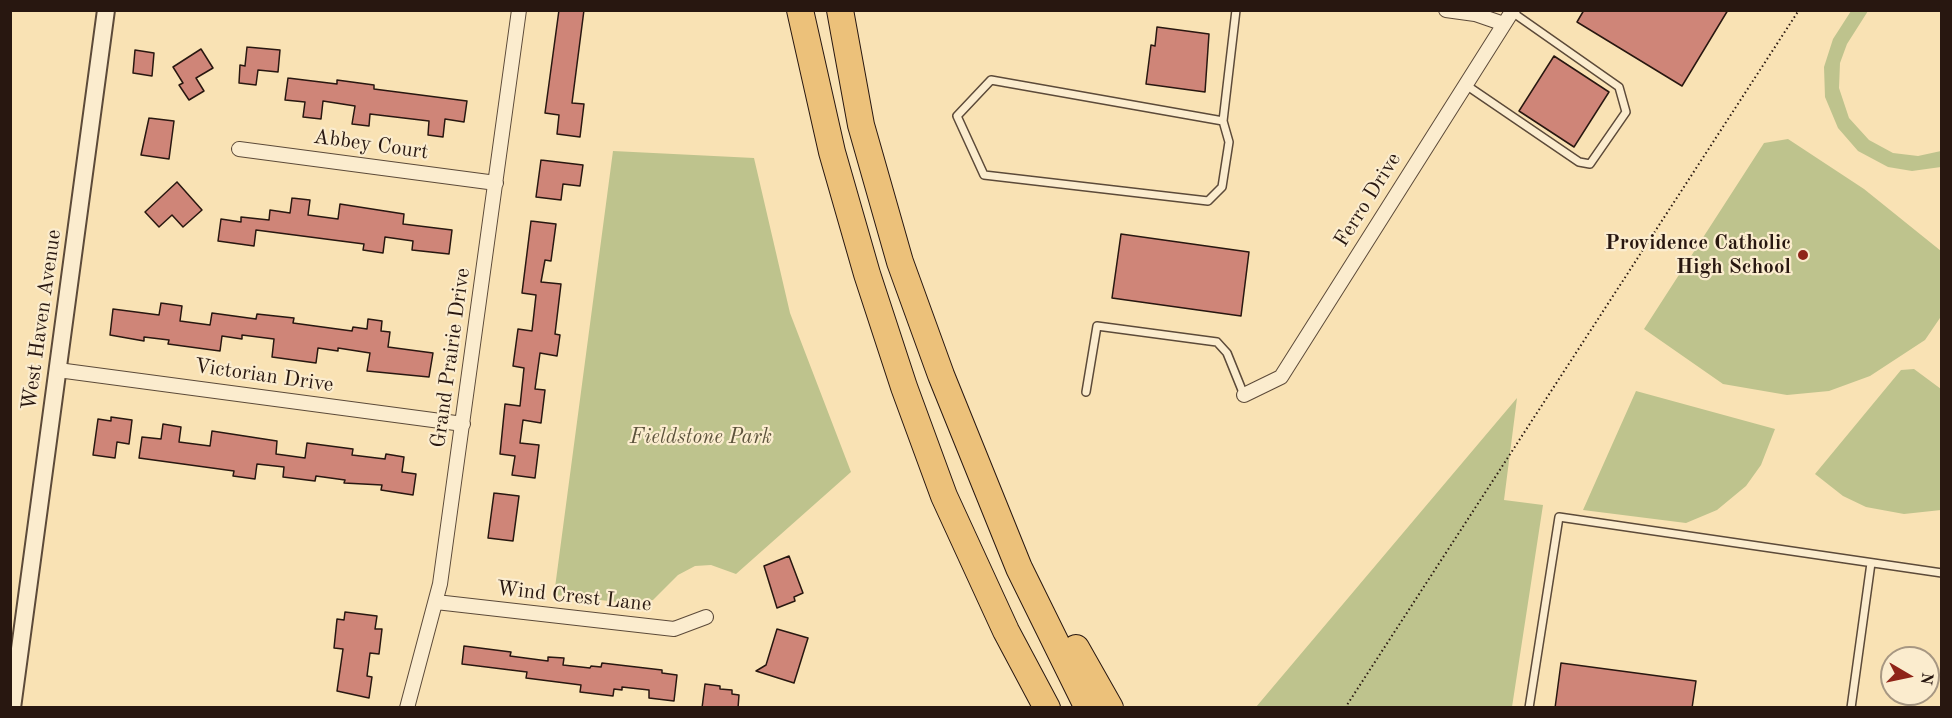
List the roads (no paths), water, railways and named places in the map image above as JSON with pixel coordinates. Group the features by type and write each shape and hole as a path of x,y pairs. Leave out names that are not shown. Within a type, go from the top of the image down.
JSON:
{"highway":[{"path":"800,10 832,152 867,274 904,387 944,496 1006,631 1047,708"},
{"path":"840,10 861,125 900,262 941,375 1019,568 1088,708"},
{"path":"987,490 1110,708"}],"street":[{"name":"West Haven Avenue","path":"12,708 106,10"},
{"name":"Grand Prairie Drive","path":"407,708 436,602 463,424 519,10"},
{"path":"1446,10 1474,14 1510,15"},
{"name":"Ferro Drive","path":"1244,395 1281,377 1510,15"},
{"name":"Abbey Court","path":"239,149 496,183"},
{"name":"Victorian Drive","path":"58,370 463,424"},
{"name":"Wind Crest Lane","path":"436,602 674,629 706,617"}],"lane":[{"path":"1222,121 991,80 957,116 984,175 1208,201 1222,187 1229,142 1222,121 1236,10"},
{"path":"1466,85 1579,162 1590,164 1626,112 1619,87 1510,15"},
{"path":"1086,392 1097,326 1217,342 1227,353 1244,395"},
{"path":"1529,708 1559,517 1941,573"},
{"path":"1851,708 1871,563"}],"place":[{"name":"Providence Catholic High School","path":"1803,255"}],"park label":[{"name":"Fieldstone Park","path":"701,437"}]}
